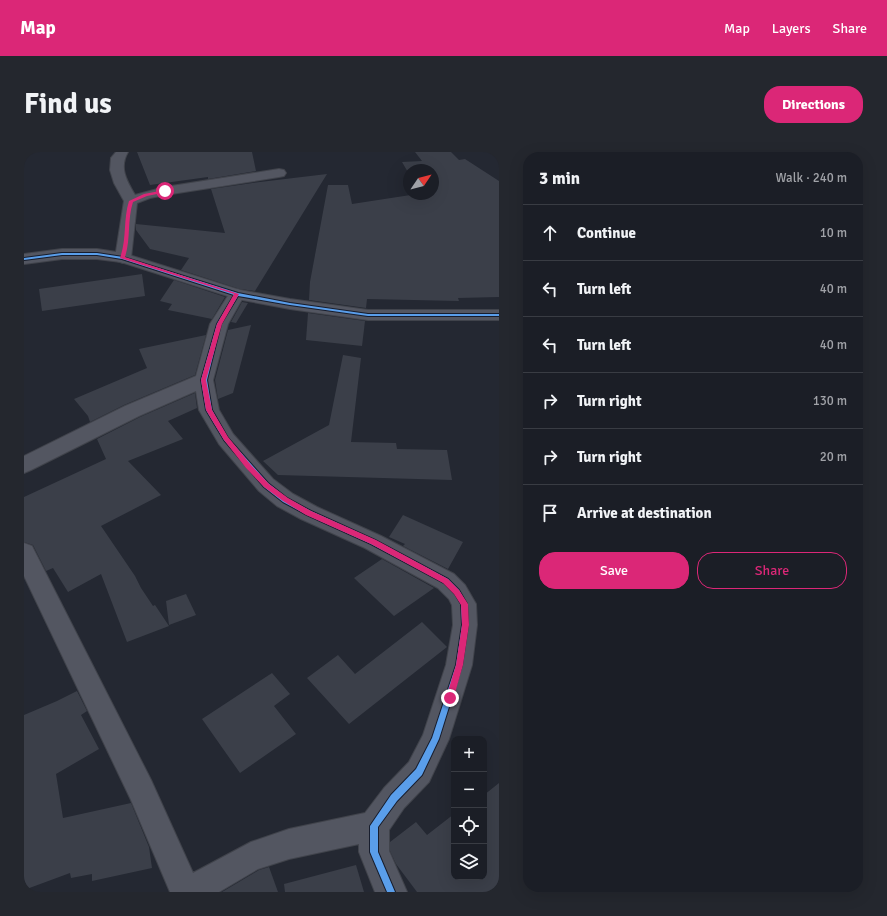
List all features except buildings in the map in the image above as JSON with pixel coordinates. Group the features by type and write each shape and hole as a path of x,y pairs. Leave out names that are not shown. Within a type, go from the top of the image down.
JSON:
{"street":[{"path":"122,152 117,157 115,165 131,201 128,211 127,246 123,258"},
{"path":"131,201 146,195 165,191 279,173"},
{"path":"24,259 62,254 97,254 123,258 237,294 290,304 368,315 499,315"},
{"path":"237,294 219,324 204,380 209,410 217,425 237,452 266,485 286,500 309,513 373,542 446,581 457,592 464,604 465,625 459,665 435,739 419,772 394,798 374,826 374,852 391,892"},
{"path":"24,465 132,411 204,380"},
{"path":"24,552 141,790 187,892 250,858 289,844 374,826"}],"cycle path":[{"path":"24,259 62,254 97,254 123,258 237,294 290,304 368,315 499,315"},
{"path":"237,294 219,324 204,380 209,410 226,439 266,485 285,500 309,513 373,542 446,581 457,592 464,604 465,625 459,665 435,739 419,772 394,798 374,826 374,852 391,892"}],"route":[{"path":"165,191 146,195 131,201 128,211 127,246 123,258 237,294 219,324 204,380 209,410 226,439 249,466 266,485 286,500 309,513 373,542 446,581 457,592 464,604 465,625 459,665 450,698"}]}
